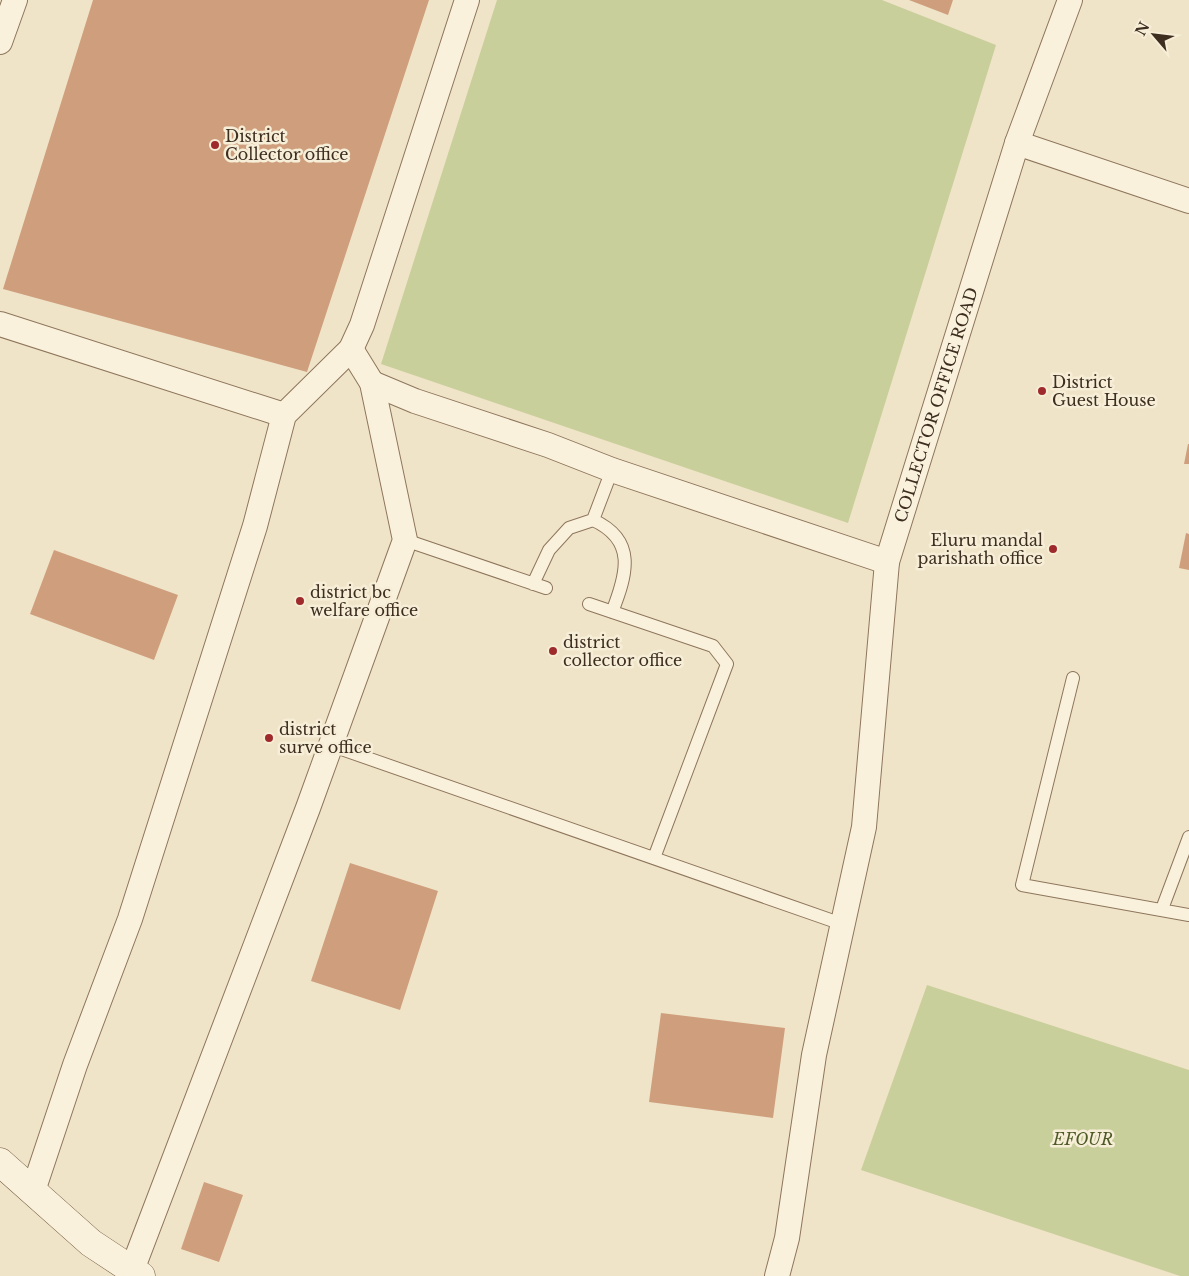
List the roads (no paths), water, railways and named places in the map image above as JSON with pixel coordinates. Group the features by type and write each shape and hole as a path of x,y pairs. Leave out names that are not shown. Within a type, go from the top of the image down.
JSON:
{"street":[{"path":"0,42 15,0"},
{"path":"33,1191 75,1065 130,919 255,526 284,415 351,349 362,325 467,0"},
{"name":"COLLECTOR OFFICE ROAD","path":"777,1276 787,1238 814,1056 864,827 887,562 1017,143 1070,0"},
{"path":"1017,143 1189,201"},
{"path":"0,324 284,415"},
{"path":"0,1162 91,1243 137,1273 405,540 372,383 351,349"},
{"path":"372,383 415,401 548,445 612,470 887,562"}],"lane":[{"path":"593,520 612,470"},
{"path":"533,584 549,550 569,528 593,520 609,527 620,539 625,560 623,583 612,612"},
{"path":"405,540 546,588"},
{"path":"589,604 714,646 727,664 654,858"},
{"path":"1073,678 1022,885 1189,915"},
{"path":"330,746 842,924"},
{"path":"1162,909 1189,837"}],"place":[{"name":"District Collector office","path":"215,145"},
{"name":"District Guest House","path":"1042,391"},
{"name":"Eluru mandal parishath office","path":"1053,549"},
{"name":"district bc welfare office","path":"300,601"},
{"name":"district collector office","path":"553,651"},
{"name":"district surve office","path":"269,738"}],"park label":[{"name":"EFOUR","path":"1083,1139"}]}
